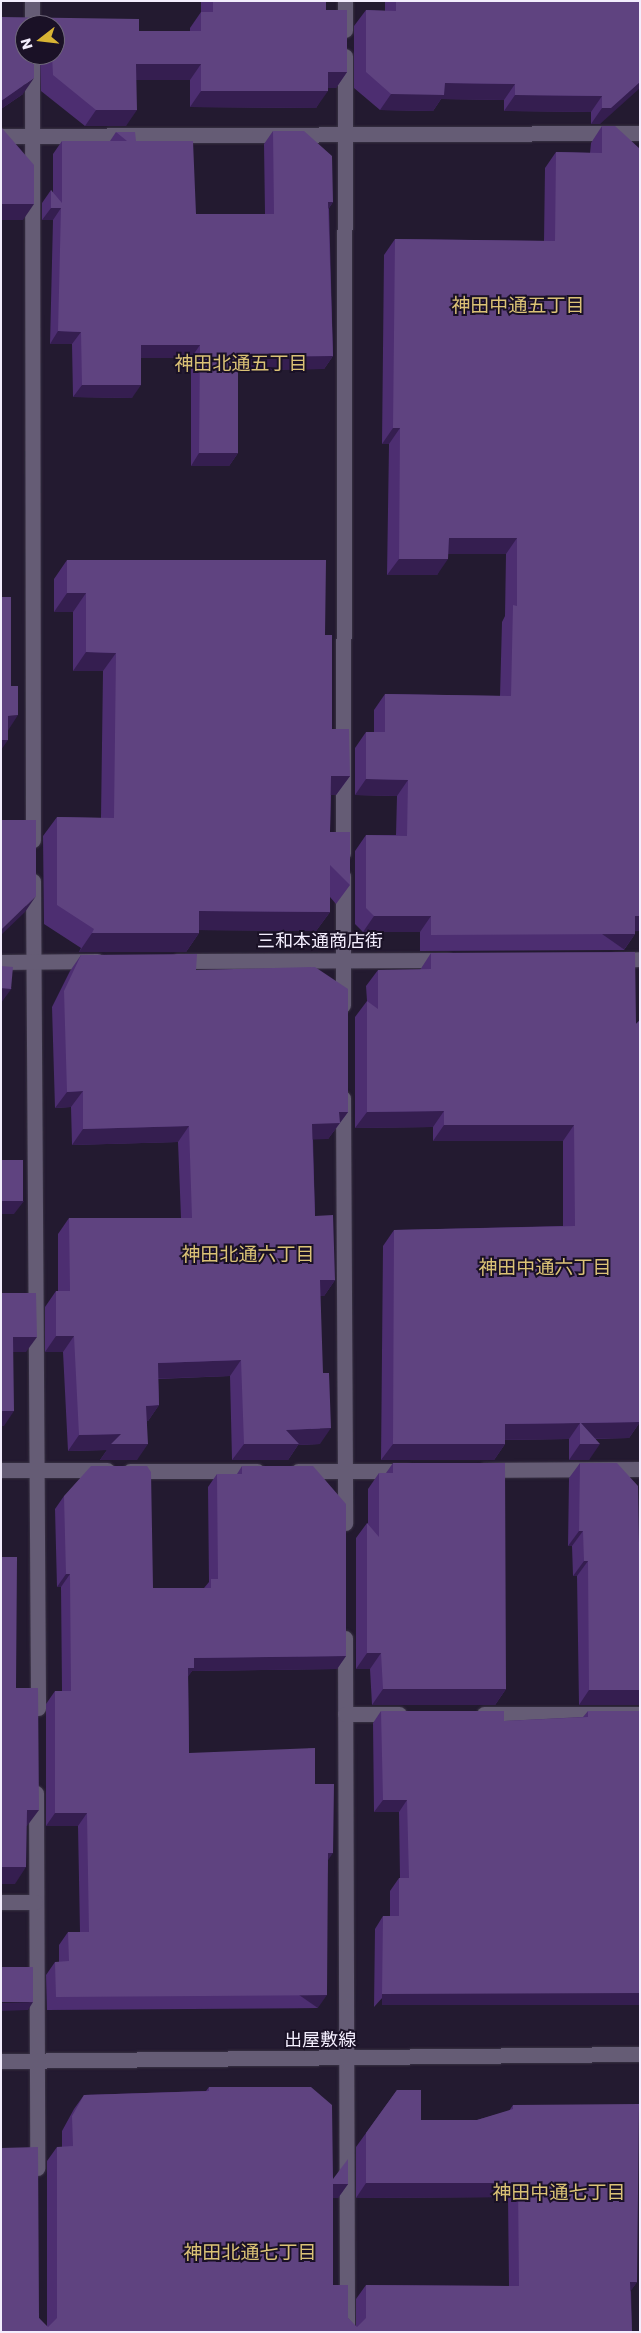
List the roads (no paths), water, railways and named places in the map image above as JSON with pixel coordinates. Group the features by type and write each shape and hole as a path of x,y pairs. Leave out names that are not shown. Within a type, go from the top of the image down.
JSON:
{"street":[{"path":"32,1 32,15"},
{"path":"343,1018 345,1"},
{"path":"32,65 33,961 38,1470 37,1725"},
{"path":"1,136 640,133"},
{"name":"三和本通商店街","path":"159,961 462,960"},
{"path":"600,960 640,960"},
{"path":"1,962 110,961"},
{"path":"343,1086 345,1540"},
{"path":"472,1470 640,1469"},
{"path":"1,1470 423,1471"},
{"path":"345,1617 347,2332"},
{"path":"345,1714 414,1714"},
{"path":"463,1714 640,1714"},
{"path":"37,1774 35,1902 37,2185"},
{"path":"1,1902 35,1902"},
{"name":"出屋敷線","path":"1,2061 640,2054"}],"district":[{"name":"神田中通五丁目","path":"518,306"},
{"name":"神田北通五丁目","path":"241,364"},
{"name":"神田北通六丁目","path":"248,1255"},
{"name":"神田中通六丁目","path":"545,1268"},
{"name":"神田中通七丁目","path":"559,2193"},
{"name":"神田北通七丁目","path":"250,2253"}]}
